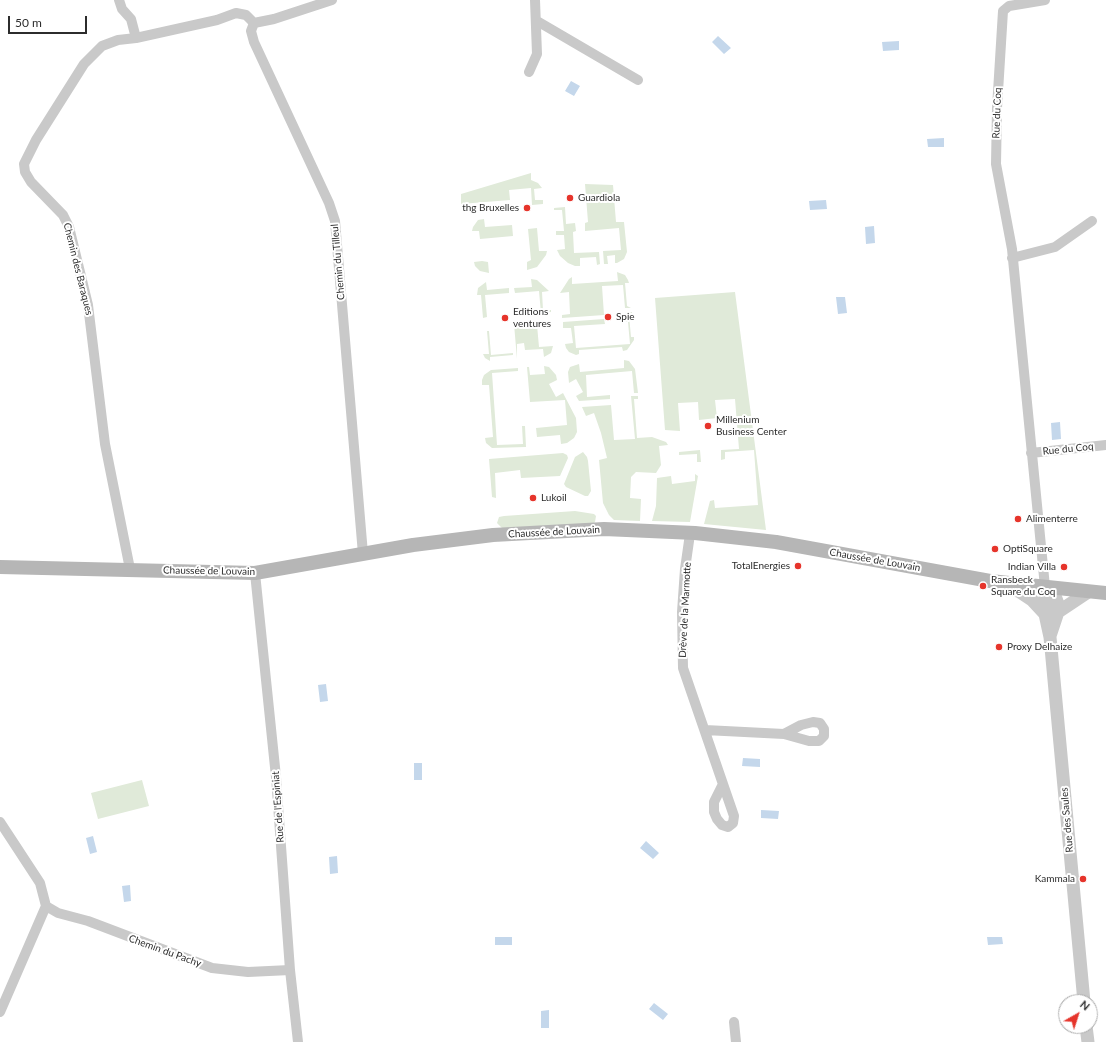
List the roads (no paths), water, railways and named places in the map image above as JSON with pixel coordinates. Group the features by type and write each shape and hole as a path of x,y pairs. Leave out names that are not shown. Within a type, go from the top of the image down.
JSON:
{"main road":[{"name":"Chaussée de Louvain","path":"0,567 255,573 363,554 493,535 604,529 690,534 776,542 990,581 1106,593"}],"street":[{"path":"119,0 122,9 131,19 136,38"},
{"path":"254,23 274,20 332,0"},
{"path":"529,72 537,54 536,0"},
{"name":"Rue du Coq","path":"1045,0 1007,7 1001,17 996,164 1012,258 1045,587"},
{"name":"Chemin des Baraques","path":"130,569 105,444 88,305 69,227 62,215 31,182 24,168 25,160 36,140 90,56 107,44 216,20 236,13 246,14 254,23"},
{"path":"536,21 638,80"},
{"name":"Chemin du Tilleul","path":"254,23 251,31 254,42 329,203 335,221 363,554"},
{"path":"1012,258 1055,247 1092,221"},
{"name":"Rue du Coq","path":"1031,453 1106,445"},
{"name":"Drève de la Marmotte","path":"690,534 685,569 681,650 684,674 722,786"},
{"name":"Rue de l'Espiniat","path":"255,573 276,777 290,970 298,1042"},
{"path":"990,581 1020,592 1052,613 1088,592"},
{"name":"Rue des Saules","path":"1045,587 1054,593 1057,599 1052,613 1050,637 1083,994"},
{"path":"704,730 784,734"},
{"path":"0,822 40,883 46,906 0,1012"},
{"name":"Chemin du Pachy","path":"46,906 58,913 88,921 212,968 248,972 290,970"},
{"path":"734,1022 736,1042"}],"water":[{"path":"718,36 731,48 724,54 712,42"},
{"path":"899,41 899,50 883,51 882,42"},
{"path":"571,81 580,86 574,96 565,91"},
{"path":"944,138 944,147 928,147 927,139"},
{"path":"826,200 827,209 810,210 809,201"},
{"path":"874,226 875,243 866,244 865,227"},
{"path":"836,297 845,297 847,313 838,314"},
{"path":"1060,422 1061,439 1052,440 1051,423"},
{"path":"326,684 328,701 320,702 318,685"},
{"path":"743,758 760,759 760,767 742,766"},
{"path":"414,763 422,763 422,780 414,780"},
{"path":"761,810 779,811 778,819 761,818"},
{"path":"93,836 97,852 90,854 86,838"},
{"path":"646,841 659,853 653,859 640,848"},
{"path":"337,856 338,873 330,874 329,857"},
{"path":"130,885 131,901 124,902 122,886"},
{"path":"495,937 512,937 512,945 495,945"},
{"path":"987,937 1002,937 1003,944 988,945"},
{"path":"654,1003 668,1014 663,1020 649,1009"},
{"path":"549,1010 549,1028 541,1028 541,1011"}],"place":[{"name":"Guardiola","path":"570,198"},
{"name":"thg Bruxelles","path":"527,208"},
{"name":"Spie","path":"608,317"},
{"name":"Editions ventures","path":"505,318"},
{"name":"Millenium Business Center","path":"708,426"},
{"name":"Lukoil","path":"533,498"},
{"name":"Alimenterre","path":"1018,519"},
{"name":"OptiSquare","path":"995,549"},
{"name":"TotalEnergies","path":"798,566"},
{"name":"Indian Villa","path":"1064,567"},
{"name":"Ransbeck Square du Coq","path":"983,586"},
{"name":"Proxy Delhaize","path":"999,647"},
{"name":"Kammala","path":"1083,879"}]}
